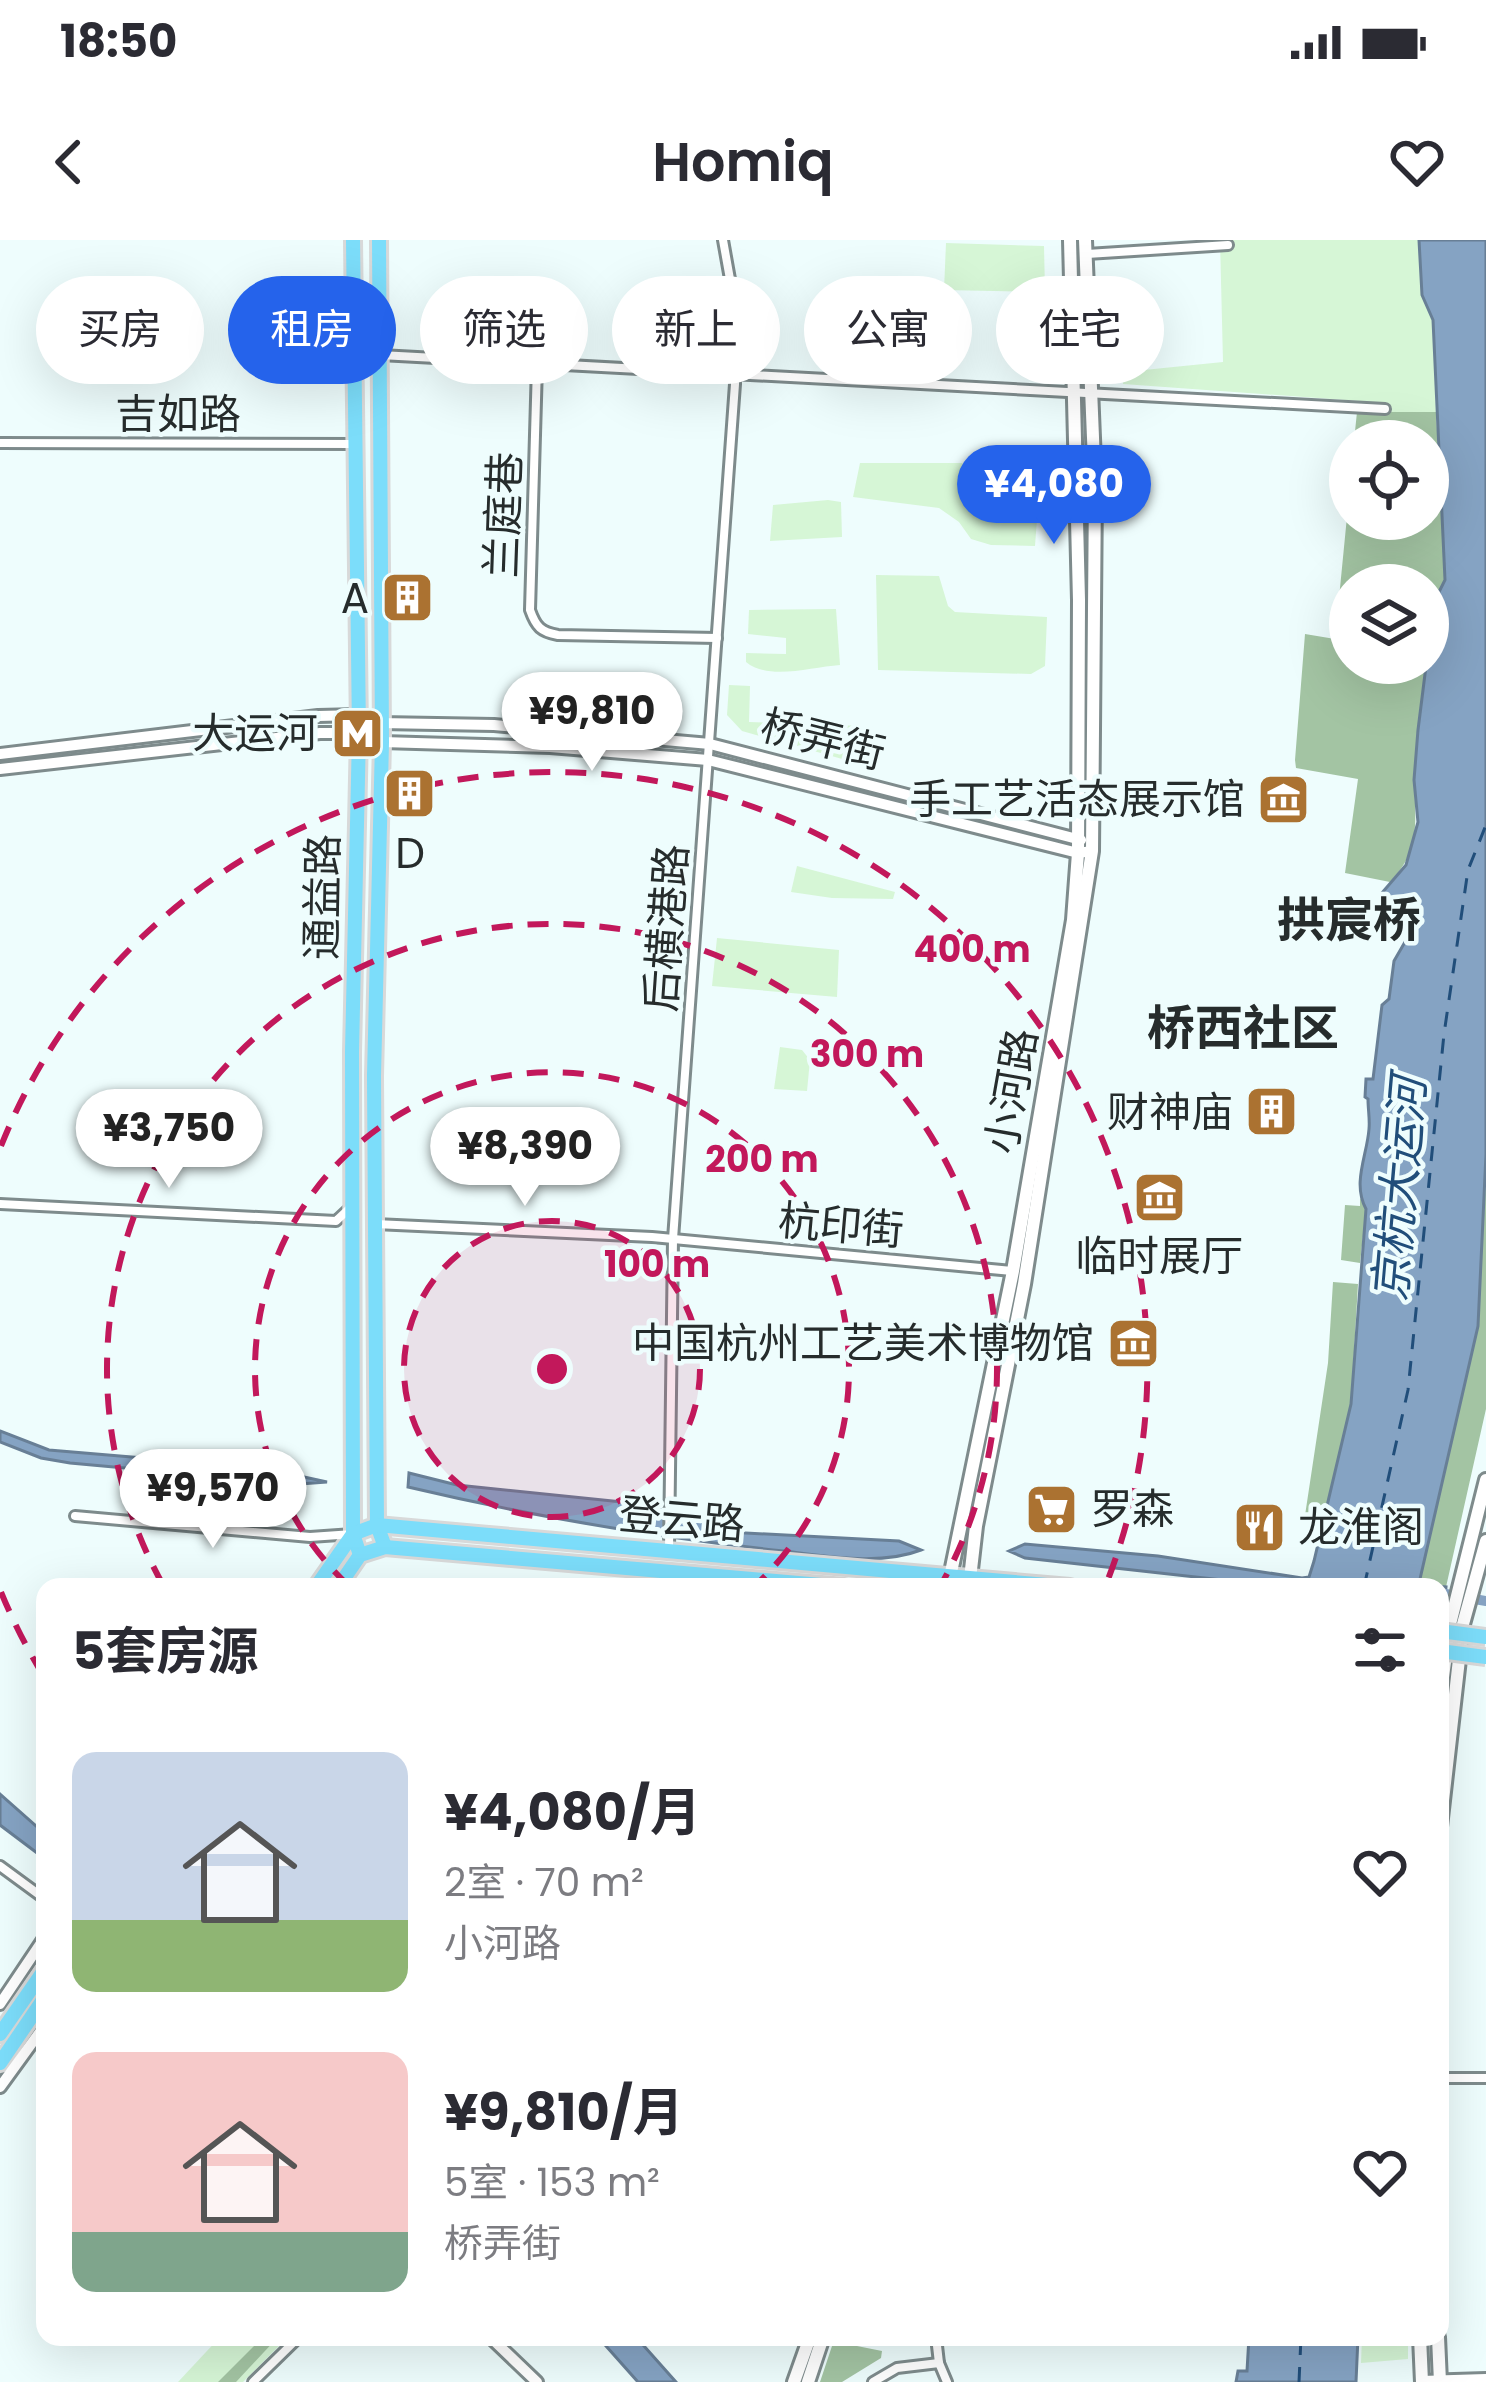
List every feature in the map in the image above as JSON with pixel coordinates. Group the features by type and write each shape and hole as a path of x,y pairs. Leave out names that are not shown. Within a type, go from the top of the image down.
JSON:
{"main road":[{"name":"通益路","path":"353,240 359,715 353,1534 360,1555"},
{"name":"通益路","path":"379,240 379,276"},
{"name":"小河路","path":"950,1578 1013,1271 1085,852 1078,837 1076,390 1070,240"},
{"name":"小河路","path":"971,1578 976,1526 1039,1193 1085,852 1096,598 1085,247"},
{"name":"通益路","path":"379,384 382,742 375,1224 377,1525 385,1546"},
{"path":"1449,1663 1451,1627 1472,1565 1486,1480"},
{"name":"登云路","path":"353,1534 377,1525 669,1543 927,1578"},
{"path":"322,1578 353,1534"},
{"path":"1472,1565 1486,1541"},
{"name":"登云路","path":"360,1555 385,1546 661,1578"},
{"path":"344,1578 360,1555"},
{"path":"1451,1627 1486,1637"},
{"path":"1449,1652 1486,1657"},
{"path":"0,2034 36,1982"},
{"path":"0,2063 36,2010"},
{"path":"794,2382 807,2346"},
{"path":"808,2382 820,2346"},
{"path":"1420,2346 1422,2381"},
{"path":"1438,2346 1440,2380"}],"street":[{"name":"后横港路","path":"723,240 729,276"},
{"path":"1085,247 1228,245"},
{"name":"兰庭巷","path":"536,384 530,610 535,625 544,633 558,635 717,638"},
{"name":"后横港路","path":"669,1543 673,1239 733,384"},
{"path":"938,384 1385,409"},
{"name":"吉如路","path":"0,443 356,444"},
{"name":"桥弄街","path":"0,754 318,716 359,715 380,723 494,725 710,744 1078,837"},
{"name":"桥弄街","path":"0,769 320,733 359,734 382,742 550,747 708,760 1085,852"},
{"path":"0,1204 336,1221 353,1205"},
{"path":"336,1221 353,1243"},
{"name":"杭印街","path":"375,1224 673,1239 1013,1271"},
{"path":"75,1516 310,1537 353,1534"},
{"path":"0,1866 36,1892"},
{"path":"0,2004 36,1950"},
{"path":"0,2087 36,2037"},
{"path":"1449,2078 1486,2078"},
{"path":"254,2382 290,2346"},
{"path":"499,2346 537,2382"},
{"path":"937,2346 947,2382"},
{"path":"873,2382 896,2368 939,2362"},
{"path":"1422,2381 1486,2379"}],"green space":[{"path":"1220,240 1419,240 1422,295 1433,320 1436,412 1357,412 1359,401 1123,384 1164,384 1164,368 1223,362"},
{"path":"946,243 1044,246 1045,276 996,276 996,291 972,291 972,276 945,276"},
{"path":"1357,412 1436,412 1436,420 1356,420"},
{"path":"860,463 962,463 974,485 1038,506 1035,546 991,545 971,539 959,522 939,508 853,497"},
{"path":"841,502 842,537 770,541 773,505"},
{"path":"1345,540 1443,540 1444,564 1342,564"},
{"path":"876,575 939,576 948,606 955,612 1047,617 1045,666 1031,674 878,670"},
{"path":"836,609 840,665 778,672 746,662 746,653 786,654 786,638 748,634 749,610"},
{"path":"1305,634 1329,638 1329,684 1424,684 1413,841 1390,882 1345,873 1358,779 1296,768"},
{"path":"729,685 750,686 749,722 862,726 863,760 860,764 742,731 727,715"},
{"path":"797,866 895,892 893,899 791,892"},
{"path":"717,938 839,950 837,997 712,986"},
{"path":"780,1047 802,1050 810,1060 807,1091 774,1089"},
{"path":"1486,1176 1486,1409 1448,1578 1419,1578 1478,1326"},
{"path":"1360,1198 1366,1209 1360,1263 1341,1260 1345,1205 1360,1206"},
{"path":"1333,1282 1358,1284 1351,1404 1322,1525 1304,1522 1328,1363"},
{"path":"212,2346 279,2346 243,2382 178,2382"},
{"path":"254,2346 270,2346 236,2382 218,2382"},
{"path":"832,2346 882,2351 881,2358 842,2382 820,2382"},
{"path":"1362,2346 1408,2346 1408,2359 1361,2363"}],"water":[{"name":"京杭大运河","path":"1419,240 1486,240 1486,1154 1478,1326 1420,1578 1302,1578 1309,1577 1314,1561 1351,1404 1366,1209 1360,1179 1369,1125 1366,1079 1373,1079 1382,1005 1389,999 1394,961 1409,935 1411,912 1397,899 1381,894 1406,865 1418,822 1414,780 1424,684 1449,684 1449,564 1444,564 1443,540 1449,540 1449,420 1438,420 1433,320 1422,295"},
{"path":"0,1431 49,1450 263,1468 327,1482 300,1484 70,1463 0,1442"},
{"path":"409,1473 457,1485 632,1503 703,1520 709,1531 899,1541 921,1550 888,1558 853,1558 642,1533 408,1487"},
{"path":"1025,1544 1158,1556 1302,1578 1204,1578 1025,1558 1009,1551"},
{"path":"0,1794 36,1826 36,1852 0,1825"},
{"path":"606,2346 644,2346 676,2382 638,2382"},
{"path":"1248,2346 1358,2346 1356,2382 1236,2382 1238,2371 1247,2371"}],"waterway":[{"path":"1449,1595 1486,1601"}],"ferry route":[{"path":"1366,1578 1408,1390 1444,1034 1468,870 1486,825"},
{"path":"1299,2382 1301,2346"}],"place":[{"name":"A","path":"408,598"},
{"name":"大运河","path":"357,733"},
{"name":"D","path":"410,794"},
{"name":"手工艺活态展示馆","path":"1284,799"},
{"name":"财神庙","path":"1272,1112"},
{"name":"临时展厅","path":"1159,1197"},
{"name":"中国杭州工艺美术博物馆","path":"1133,1343"},
{"name":"罗森","path":"1051,1509"},
{"name":"龙淮阁","path":"1259,1527"}],"district":[{"name":"拱宸桥","path":"1349,920"},
{"name":"桥西社区","path":"1243,1028"}]}
